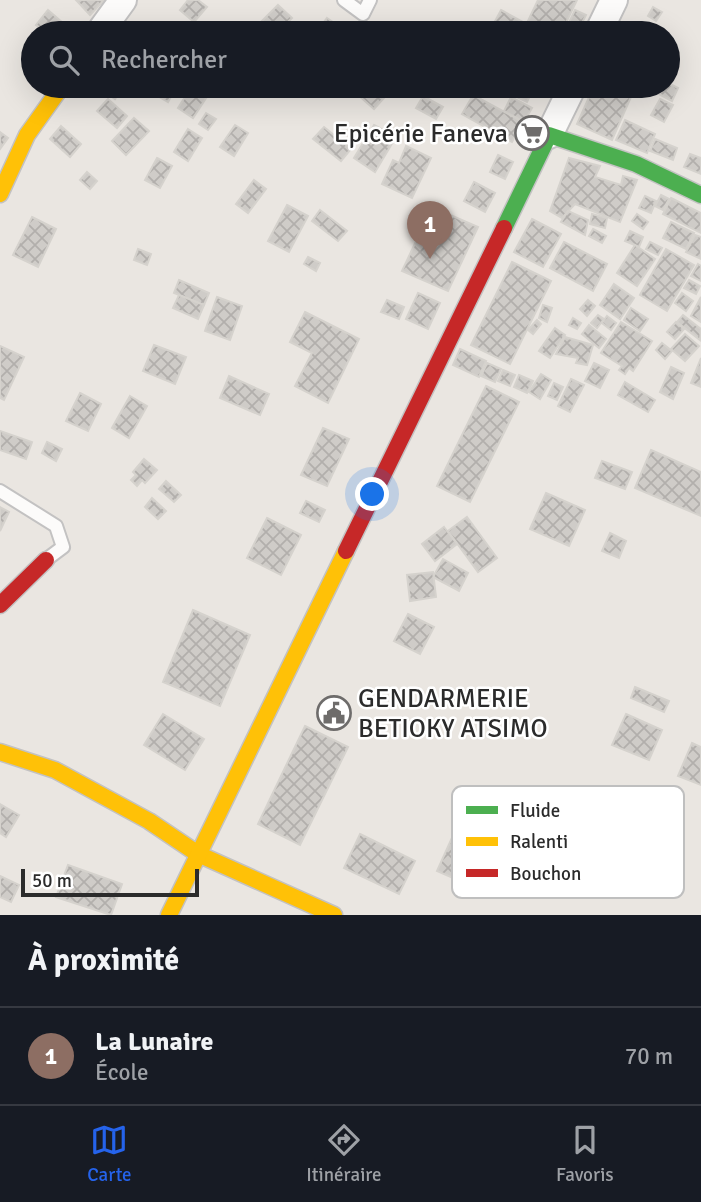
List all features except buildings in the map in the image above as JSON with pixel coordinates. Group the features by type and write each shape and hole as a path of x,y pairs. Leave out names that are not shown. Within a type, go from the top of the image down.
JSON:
{"main road":[{"path":"0,194 27,135 53,98"},
{"path":"169,915 549,135 636,164 701,195"},
{"path":"0,605 46,560"},
{"path":"0,752 55,770 149,821 198,854 334,915"}],"street":[{"path":"107,21 122,0"},
{"path":"604,21 614,0"},
{"path":"549,135 567,98"}],"lane":[{"path":"344,0 363,14 370,0"},
{"path":"0,491 56,526 63,547 46,560"}],"traffic: fast":[{"path":"504,228 549,135 636,164 701,195"}],"traffic: slow":[{"path":"0,194 27,135 53,98"},
{"path":"169,915 346,551"},
{"path":"0,752 55,770 149,821 198,854 334,915"}],"traffic: jam":[{"path":"346,551 504,228"},
{"path":"0,605 46,560"}],"place":[{"name":"Epicérie Faneva","path":"532,133"},
{"name":"La Lunaire","path":"430,259"},
{"name":"GENDARMERIE BETIOKY ATSIMO","path":"334,713"}]}
